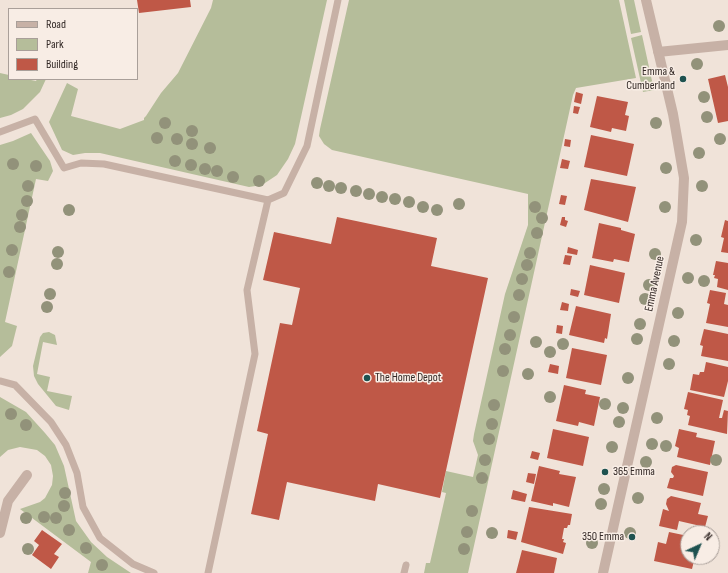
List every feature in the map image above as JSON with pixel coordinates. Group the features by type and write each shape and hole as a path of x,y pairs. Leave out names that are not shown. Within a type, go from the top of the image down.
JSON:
{"street":[{"name":"Emma Avenue","path":"603,573 682,222 684,178 646,0"},
{"path":"658,52 728,45"},
{"path":"0,533 8,501 27,475"}],"lane":[{"path":"0,132 35,119 64,168 81,163 104,164 268,200 284,193 307,146 338,0"},
{"path":"208,573 254,354 247,290 268,200"},
{"path":"0,381 15,385 51,422 66,445 77,473 83,507 100,538 133,564 154,573"},
{"path":"404,573 406,565"}],"green space":[{"path":"213,0 327,0 295,144 288,159 277,175 262,185 249,187 100,153 73,155 62,150 49,122 67,83 78,89 71,116 120,129 144,120 161,93 178,73 211,8"},
{"path":"349,0 619,0 636,78 576,88 573,95 468,573 424,573 426,563 430,563 446,493 442,492 446,471 473,477 478,455 473,441 474,434 505,294 528,225 528,194 332,150 324,144 319,136 320,129"},
{"path":"624,0 634,0 641,32 631,34"},
{"path":"642,35 654,90 643,92 631,38"},
{"path":"0,73 8,75 8,80 46,80 40,92 23,109 11,115 0,118"},
{"path":"31,133 50,161 53,171 48,181 36,179 5,322 17,326 12,346 0,357 0,145"},
{"path":"49,332 55,335 57,345 43,342 37,374 50,377 47,391 72,396 69,410 56,406 38,384 34,376 33,366 40,337 43,333"},
{"path":"0,397 26,412 55,445 64,466 76,521 91,542 107,557 131,573 88,573 91,562 20,509 40,502 45,498 52,485 53,476 51,465 45,456 37,450 20,447 8,450 0,457"}],"building":[{"path":"137,0 190,0 191,7 139,13"},
{"path":"725,75 728,87 728,121 718,123 708,79"},
{"path":"576,92 583,94 581,104 574,102"},
{"path":"597,96 628,102 625,115 629,116 626,131 612,128 611,132 590,127"},
{"path":"574,106 580,107 578,114 573,113"},
{"path":"591,135 634,144 627,176 584,167"},
{"path":"565,139 571,140 570,147 564,146"},
{"path":"562,159 570,161 568,169 560,168"},
{"path":"591,179 636,187 628,222 584,210"},
{"path":"561,195 567,196 565,205 559,204"},
{"name":"The Home Depot","path":"337,217 437,238 431,266 488,278 440,498 378,484 375,501 287,482 279,520 251,514 268,434 257,431 280,323 292,325 300,288 263,280 274,232 331,244"},
{"path":"562,217 565,217 565,220 568,221 566,227 560,225"},
{"path":"725,220 728,221 728,253 721,252 724,238 721,237"},
{"path":"599,223 621,228 621,230 635,234 629,262 614,259 613,262 592,258"},
{"path":"568,247 578,250 577,255 567,253"},
{"path":"565,255 572,256 570,265 563,264"},
{"path":"716,261 728,263 728,290 717,287 718,279 714,278 715,275 713,275"},
{"path":"590,265 625,273 619,303 584,295"},
{"path":"571,289 580,291 578,297 570,295"},
{"path":"710,290 726,293 724,304 728,305 728,327 706,323 710,304 707,303"},
{"path":"562,302 569,304 568,311 560,310"},
{"path":"576,306 611,314 607,339 605,338 604,343 569,335"},
{"path":"557,325 563,326 562,334 556,333"},
{"path":"704,329 728,334 728,361 701,356 703,346 700,345"},
{"path":"572,348 607,355 601,385 566,378"},
{"path":"706,362 728,367 728,381 724,397 690,390 693,374 699,375 700,372 704,372"},
{"path":"550,364 559,366 558,374 548,372"},
{"path":"564,385 586,390 585,394 600,397 594,426 579,422 578,426 556,421"},
{"path":"688,392 723,400 719,418 722,418 724,410 728,411 727,434 688,425 690,416 687,415 688,410 684,409"},
{"path":"553,429 589,437 583,466 547,458"},
{"path":"679,429 697,433 696,437 715,441 710,465 677,457 679,448 675,446"},
{"path":"532,451 540,453 538,460 530,458"},
{"path":"676,465 708,472 703,496 667,488 670,478 673,478 674,476 671,472 672,467"},
{"path":"539,466 560,471 559,474 576,477 569,507 553,503 553,506 531,501"},
{"path":"528,473 536,474 534,484 526,482"},
{"path":"513,490 527,494 525,502 511,499"},
{"path":"671,496 701,503 698,514 708,516 706,525 696,525 679,521 677,530 659,526 663,509 669,511 666,504 667,499"},
{"path":"529,507 572,514 570,525 568,525 567,528 564,528 562,539 564,539 563,542 566,543 563,554 521,542"},
{"path":"42,530 62,544 54,554 59,557 51,569 32,555 39,545 34,541"},
{"path":"508,530 518,532 516,540 507,538"},
{"path":"669,532 680,534 680,565 693,565 692,569 654,561 658,542 666,544"},
{"path":"522,550 557,558 554,573 516,573"}],"place":[{"name":"Emma & Cumberland","path":"683,79"},
{"name":"The Home Depot","path":"367,378"},
{"name":"365 Emma","path":"605,472"},
{"name":"350 Emma","path":"632,537"}]}
